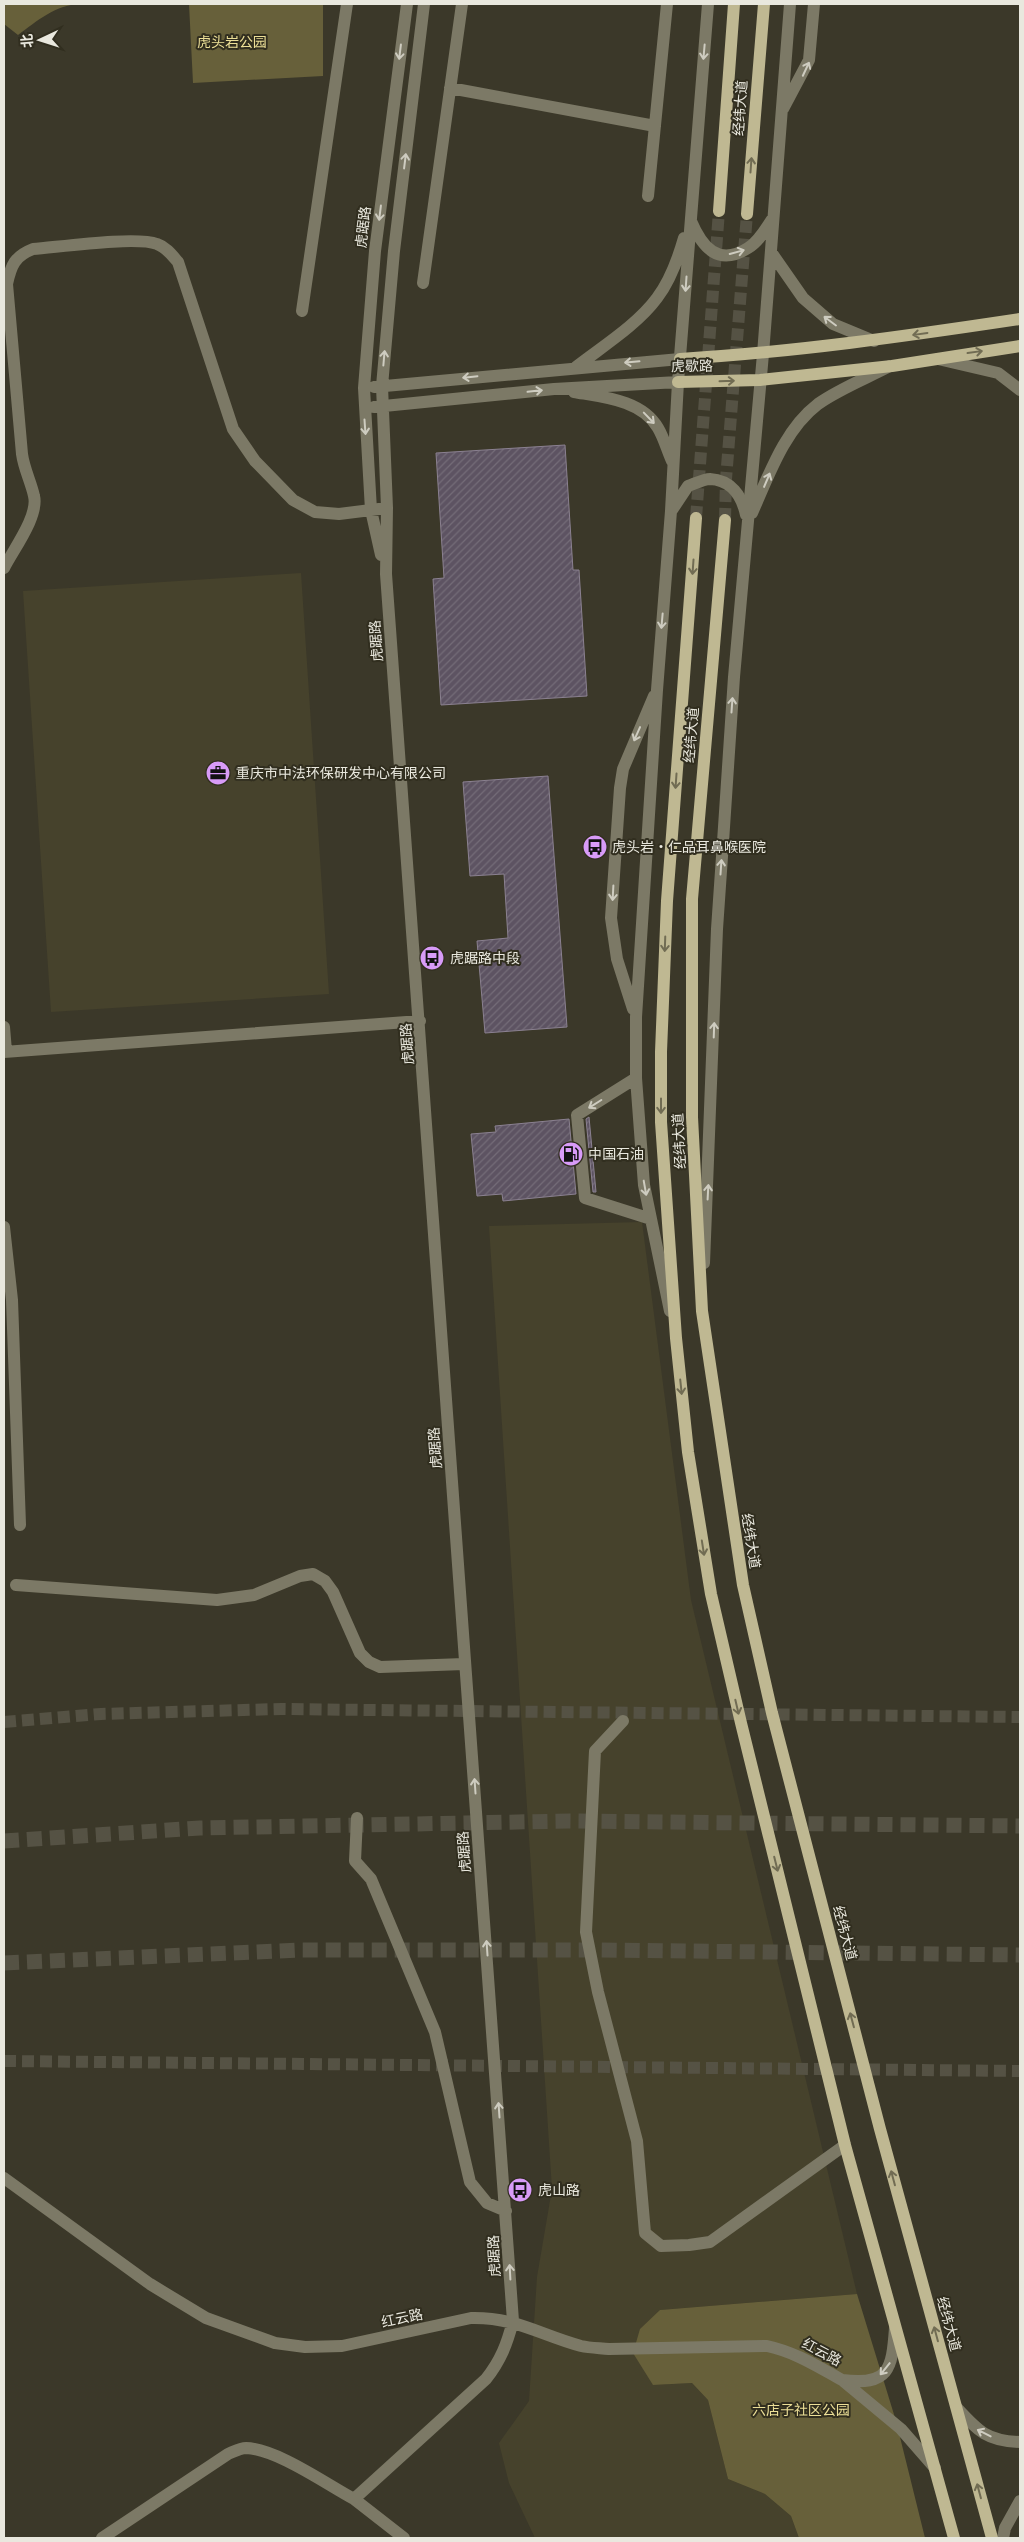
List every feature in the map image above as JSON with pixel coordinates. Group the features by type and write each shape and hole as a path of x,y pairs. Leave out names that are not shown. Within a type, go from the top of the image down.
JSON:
{"main road":[{"path":"719,211 734,4"},
{"name":"经纬大道","path":"747,214 764,4"},
{"name":"虎歇路","path":"680,359 763,354 874,341 1020,319"},
{"name":"虎歇路","path":"678,382 760,380 892,366 1020,346"},
{"name":"经纬大道","path":"696,518 667,901 661,1052 661,1122 676,1338 688,1452 711,1594 845,2144 954,2538"},
{"name":"经纬大道","path":"725,520 692,900 692,1117 702,1311 743,1585 772,1713 880,2129 992,2538"}],"street":[{"path":"302,311 346,4"},
{"name":"虎踞路","path":"386,574 371,510 364,388 375,251 407,4"},
{"name":"虎踞路","path":"424,4 394,251 382,386 387,508 386,574 420,1021 464,1664 513,2321"},
{"path":"423,283 462,4"},
{"path":"648,196 667,4"},
{"path":"676,1338 651,1219 642,1160 636,1078 636,1017 657,690 671,512 678,382 708,4"},
{"path":"702,1311 717,929 733,687 763,354 790,4"},
{"path":"781,111 810,60 814,4"},
{"path":"450,88 655,126"},
{"path":"690,219 699,240 708,250 721,255 736,254 748,248 759,238 773,217"},
{"path":"576,366 636,319 657,299 678,259 690,219"},
{"path":"4,568 35,508 35,496 25,473 22,454 7,284 10,268 19,254 33,249 140,240 158,244 169,252 178,262 233,429 256,461 293,500 315,512 339,514 387,508"},
{"path":"771,252 803,298 833,324 874,341"},
{"path":"936,358 998,373 1020,390"},
{"name":"虎歇路","path":"364,388 576,366 680,359"},
{"path":"748,524 778,455 803,418 818,404 892,366"},
{"name":"虎歇路","path":"364,409 554,389 678,382"},
{"path":"554,389 614,399 644,413 658,427 673,464"},
{"path":"671,512 688,486 710,479 732,486 744,502 748,524"},
{"path":"636,1017 613,940 612,918 616,846 623,769 657,690"},
{"path":"4,1026 5,1051 420,1021"},
{"path":"636,1078 577,1115 585,1198 651,1219"},
{"path":"4,1227 12,1300 20,1525"},
{"path":"16,1585 217,1600 254,1595 300,1576 314,1574 325,1581 333,1592 360,1653 369,1662 380,1667 464,1664"},
{"path":"623,1721 594,1751 586,1932 598,1992 637,2141 645,2232 661,2246 710,2242 845,2144"},
{"path":"357,1818 355,1861 371,1879 435,2032 470,2182 487,2203 506,2211"},
{"name":"红云路","path":"4,2178 150,2284 174,2299 206,2318 275,2343 305,2347 342,2346 471,2318 491,2318 513,2321 583,2346 609,2349 767,2346 803,2358 842,2380 902,2429 936,2470"},
{"path":"354,2499 486,2379 498,2364 507,2347 513,2321"},
{"path":"842,2380 863,2383 884,2374 890,2364 893,2352 895,2323"},
{"path":"957,2408 978,2431 1000,2441 1020,2442"},
{"path":"102,2538 228,2454 244,2448 262,2450 354,2499 404,2538"},
{"path":"1003,2538 1005,2528 1020,2501"}],"shaded area":[{"path":"301,573 329,994 51,1012 23,591"},
{"path":"642,1222 691,1600 857,2294 660,2310 653,2385 692,2383 708,2400 728,2479 765,2494 791,2516 799,2538 535,2538 509,2483 499,2443 529,2401 537,2277 552,2189 489,1226"}],"green space":[{"path":"4,4 80,4 62,7 54,11 39,19 18,35 4,24"},
{"name":"虎头岩公园","path":"189,4 323,4 323,76 193,83"},
{"name":"六店子社区公园","path":"857,2294 896,2421 925,2538 799,2538 791,2516 765,2494 728,2479 708,2400 692,2383 653,2385 633,2353 640,2329 660,2310"}],"building":[{"path":"565,445 573,570 579,570 587,696 441,705 433,579 444,578 436,453"},
{"path":"548,776 567,1027 485,1033 477,941 508,938 504,874 470,876 463,782"},
{"path":"589,1117 596,1192 593,1192 586,1119"},
{"path":"569,1119 576,1194 503,1201 502,1194 477,1196 471,1134 496,1132 495,1126"}],"tunnel":[{"path":"696,518 719,211"},
{"path":"725,520 726,479 747,214"},
{"path":"4,1722 101,1714 281,1709 1020,1717"},
{"path":"4,1841 200,1828 570,1821 1020,1826"},
{"path":"4,1963 300,1950 601,1950 1020,1955"},
{"path":"4,2061 1020,2071"}],"place":[{"name":"重庆市中法环保研发中心有限公司","path":"218,773"},
{"name":"虎头岩‧仁品耳鼻喉医院","path":"595,847"},
{"name":"虎踞路中段","path":"432,958"},
{"name":"中国石油","path":"571,1154"},
{"name":"虎山路","path":"520,2190"}]}
